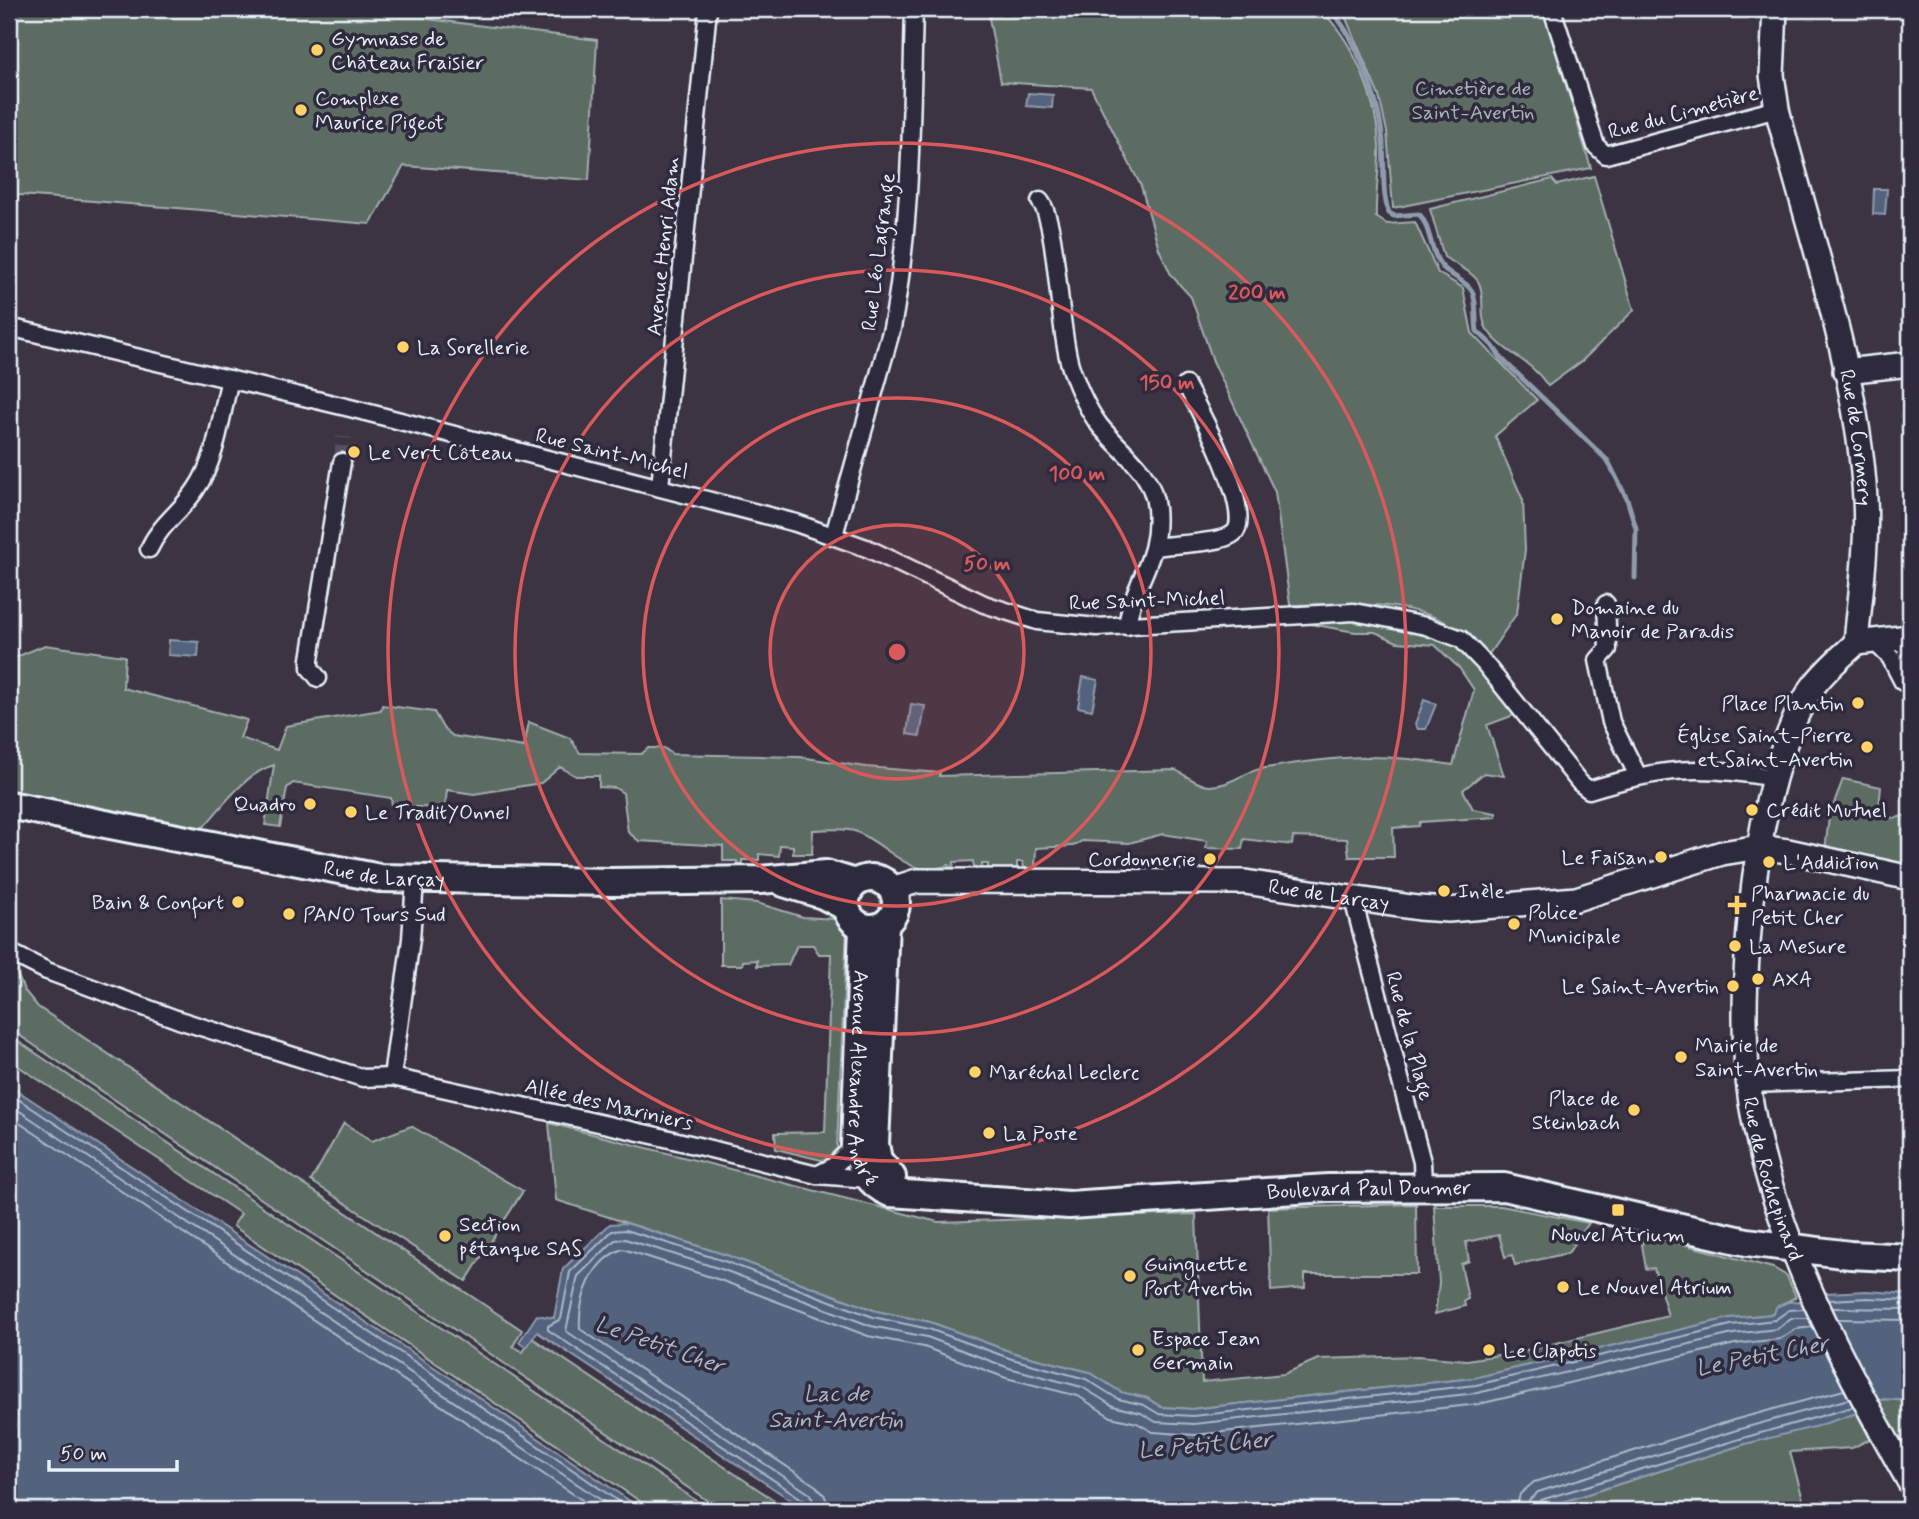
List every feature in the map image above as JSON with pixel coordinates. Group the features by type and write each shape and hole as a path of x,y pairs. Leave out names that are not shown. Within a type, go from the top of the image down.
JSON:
{"main road":[{"name":"Rue de Cormery","path":"1775,9 1772,75 1777,109 1845,371 1862,459 1866,502 1866,642"},
{"path":"1845,371 1910,364"},
{"path":"1759,847 1774,778 1811,690 1866,642 1909,638"},
{"name":"Rue de Larçay","path":"9,805 351,874 415,880 765,880 823,894 862,910"},
{"name":"Rue de Larçay","path":"892,889 917,881 1245,882 1448,910 1576,899 1722,853 1759,847 1910,878"},
{"name":"Rue de Rochepinard","path":"1759,847 1749,918 1749,1084 1777,1203 1793,1249 1868,1408 1910,1483"},
{"path":"870,878 878,879 892,889 895,911 862,910 870,878"},
{"name":"Avenue Alexandre André","path":"862,910 855,1144 861,1166 869,1180 890,1194 938,1197"},
{"name":"Avenue Alexandre André","path":"862,910 875,1152 883,1167 902,1184 938,1197"},
{"name":"Boulevard Paul Doumer","path":"938,1197 1069,1205 1328,1188 1423,1185 1526,1191 1793,1249 1910,1258"}],"street":[{"name":"Avenue Henri Adam","path":"660,487 708,9"},
{"name":"Rue Léo Lagrange","path":"834,535 892,328 898,297 910,187 914,9"},
{"name":"Rue du Cimetière","path":"1552,9 1588,114 1596,146 1606,156 1777,109"},
{"path":"1040,201 1050,219 1059,309 1070,367 1093,416 1148,479 1156,506 1155,547 1131,606 1127,626"},
{"name":"Rue Saint-Michel","path":"9,327 230,379 660,487 834,535 1006,613 1069,625 1127,626 1354,612 1426,626 1461,639 1485,664 1580,783 1590,790 1673,769 1724,769 1774,778"},
{"path":"149,548 160,529 198,486 211,456 230,379"},
{"path":"1155,547 1218,539 1234,533 1239,526 1239,504 1186,384"},
{"path":"318,678 310,668 310,659 342,462"},
{"path":"1606,604 1608,649 1598,660 1611,722 1638,776"},
{"path":"1903,682 1909,638"},
{"path":"1866,642 1890,657 1910,698"},
{"path":"392,1077 411,939 415,880"},
{"name":"Rue de la Plage","path":"1353,899 1422,1162 1423,1185"},
{"name":"Allée des Mariniers","path":"9,952 47,971 179,1020 363,1078 392,1077 817,1175 869,1180"},
{"path":"1749,1084 1910,1079"},
{"path":"817,1175 833,1167 855,1144"}],"green space":[{"path":"9,9 428,9 428,19 597,40 589,180 404,166 370,224 9,194"},
{"path":"994,9 1319,9 1332,22 1353,53 1374,109 1379,146 1376,217 1387,224 1415,222 1438,273 1463,288 1472,333 1537,400 1495,436 1523,500 1525,550 1517,613 1489,654 1459,630 1420,612 1377,605 1290,605 1275,492 1213,361 1191,297 1171,275 1159,249 1141,186 1091,88 1001,82 989,18"},
{"name":"Cimetière de Saint-Avertin","path":"1342,9 1543,9 1591,168 1393,208 1387,132 1379,96"},
{"path":"1594,176 1634,310 1582,361 1548,386 1533,369 1502,346 1488,331 1483,320 1479,283 1468,272 1444,257 1430,209 1552,179 1557,185"},
{"path":"1319,616 1374,621 1428,633 1461,648 1475,660 1517,714 1487,725 1504,776 1484,773 1463,790 1473,809 1496,813 1496,817 1420,822 1419,826 1393,828 1394,857 1349,857 1347,839 1293,837 1292,845 1244,839 1242,849 1206,848 1207,841 1163,834 1129,843 1082,841 1073,846 1036,848 1035,868 1024,868 1023,862 1017,862 1017,869 988,869 988,864 982,864 982,869 974,869 973,861 954,862 953,869 949,865 935,869 922,868 901,860 852,830 813,830 812,854 793,854 793,846 780,845 779,856 759,854 759,860 742,860 742,869 738,869 737,861 723,861 723,846 639,841 628,832 623,793 615,788 599,787 599,776 576,776 560,767 541,783 474,794 447,790 445,808 392,806 391,798 293,783 287,788 280,827 265,825 274,765 242,784 199,832 9,791 9,660 45,645 125,656 123,688 247,720 240,738 277,750 286,726 381,710 382,705 434,712 443,728 453,736 524,747 529,722 570,738 580,753 641,754 649,748 664,748 672,754 800,757 866,767 940,773 939,776 1176,770 1210,786 1223,784 1260,769 1357,757 1401,758 1453,765 1474,690 1460,669 1435,645 1397,642 1375,632 1355,632 1299,622"},
{"path":"1843,779 1881,787 1878,817 1896,818 1910,814 1910,868 1825,851 1829,817"},
{"path":"721,900 757,903 803,917 835,919 847,927 837,1148 825,1161 776,1149 775,1133 825,1132 831,954 819,954 813,945 797,945 788,965 757,966 757,960 743,961 742,965 721,965"},
{"path":"15,969 24,990 38,1007 522,1330 513,1346 523,1352 532,1338 789,1510 721,1510 13,1031 9,1027 9,981"},
{"path":"9,1035 710,1510 653,1510 233,1226 241,1214 9,1060"},
{"name":"Section pétanque SAS","path":"344,1123 372,1141 411,1126 523,1191 466,1281 311,1181"},
{"path":"549,1123 938,1222 1196,1214 1202,1382 1284,1374 1318,1359 1418,1356 1467,1360 1523,1351 1668,1316 1654,1268 1646,1269 1642,1245 1645,1234 1773,1268 1787,1276 1796,1297 1777,1307 1774,1314 1730,1318 1474,1378 1192,1409 1161,1407 1147,1398 1121,1393 1089,1372 1014,1353 930,1322 876,1311 729,1256 556,1200"},
{"path":"1416,1204 1417,1274 1305,1274 1305,1288 1271,1291 1268,1208"},
{"path":"1434,1206 1501,1206 1589,1223 1568,1253 1515,1265 1512,1255 1505,1257 1499,1235 1466,1242 1469,1261 1461,1264 1468,1299 1464,1301 1465,1306 1435,1314 1439,1283"},
{"path":"1883,1399 1910,1401 1910,1465 1878,1403"},
{"path":"1857,1413 1870,1439 1852,1448 1790,1452 1806,1510 1524,1510 1556,1504 1745,1444"}],"water":[{"path":"1028,93 1053,95 1052,108 1026,106"},
{"path":"1874,189 1887,189 1885,215 1873,214"},
{"path":"169,640 199,642 198,657 168,655"},
{"path":"1083,677 1098,680 1092,710 1078,707"},
{"path":"1424,700 1436,704 1426,729 1418,729 1415,724"},
{"path":"911,704 925,706 920,736 907,734"},
{"path":"9,1085 452,1379 643,1510 9,1510"},
{"name":"Lac de Saint-Avertin","path":"626,1223 729,1256 876,1311 930,1322 1014,1353 1089,1372 1121,1392 1147,1398 1161,1407 1192,1409 1474,1378 1730,1318 1774,1314 1776,1307 1788,1302 1817,1300 1826,1293 1867,1291 1910,1294 1910,1401 1883,1399 1857,1413 1814,1427 1745,1444 1556,1504 1524,1510 806,1510 537,1332 527,1347 519,1342 537,1315 554,1318 563,1269 610,1224"}],"waterway":[{"path":"1329,9 1358,53 1372,91 1381,127 1384,187 1389,213 1394,216 1419,214 1426,224 1440,264 1473,293 1477,331 1502,359 1608,461 1627,499 1636,528 1635,578"}],"tunnel":[{"path":"342,462 344,437"}],"place":[{"name":"Gymnase de Château Fraisier","path":"317,50"},
{"name":"Complexe Maurice Pigeot","path":"301,110"},
{"name":"La Sorellerie","path":"403,347"},
{"name":"Le Vert Côteau","path":"354,452"},
{"name":"Domaine du Manoir de Paradis","path":"1557,619"},
{"name":"Place Plantin","path":"1858,703"},
{"name":"Église Saint-Pierre et Saint-Avertin","path":"1867,747"},
{"name":"Quadro","path":"310,804"},
{"name":"Crédit Mutuel","path":"1752,810"},
{"name":"Le TraditYOnnel","path":"351,812"},
{"name":"Le Faisan","path":"1661,857"},
{"name":"Cordonnerie","path":"1210,859"},
{"name":"L'Addiction","path":"1769,862"},
{"name":"Inèle","path":"1444,891"},
{"name":"Bain & Confort","path":"238,902"},
{"name":"Pharmacie du Petit Cher","path":"1737,905"},
{"name":"PANO Tours Sud","path":"289,914"},
{"name":"Police Municipale","path":"1514,924"},
{"name":"La Mesure","path":"1735,946"},
{"name":"AXA","path":"1758,979"},
{"name":"Le Saint-Avertin","path":"1733,986"},
{"name":"Mairie de Saint-Avertin","path":"1681,1057"},
{"name":"Maréchal Leclerc","path":"975,1072"},
{"name":"Place de Steinbach","path":"1634,1110"},
{"name":"La Poste","path":"989,1133"},
{"name":"Nouvel Atrium","path":"1618,1210"},
{"name":"Section pétanque SAS","path":"445,1236"},
{"name":"Guinguette Port Avertin","path":"1130,1276"},
{"name":"Le Nouvel Atrium","path":"1563,1287"},
{"name":"Espace Jean Germain","path":"1138,1350"},
{"name":"Le Clapotis","path":"1489,1350"}],"water label":[{"name":"Le Petit Cher","path":"660,1344"},
{"name":"Le Petit Cher","path":"1762,1355"},
{"name":"Le Petit Cher","path":"1205,1444"}]}
